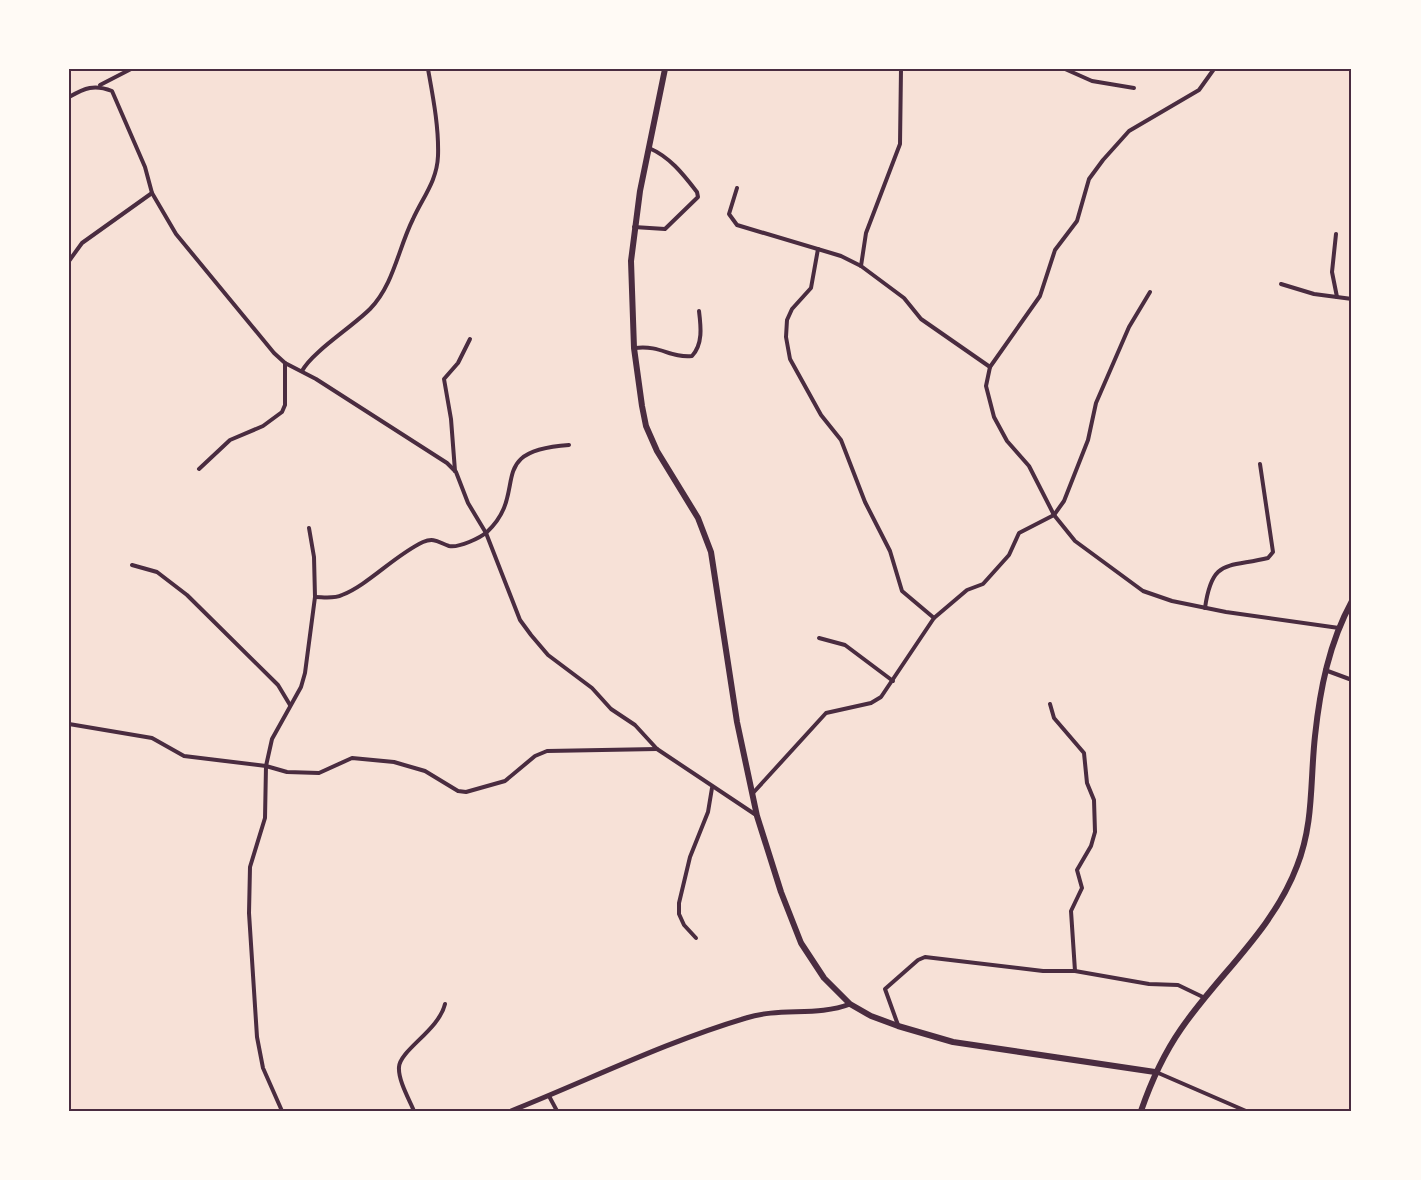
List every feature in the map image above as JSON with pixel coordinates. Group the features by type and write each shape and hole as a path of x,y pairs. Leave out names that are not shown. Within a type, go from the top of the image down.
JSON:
{"main road":[{"path":"665,69 634,227 631,261 634,348 646,426 657,451 699,518 711,552 736,722 757,816 781,892 801,943 824,978 850,1004 871,1016 898,1026 953,1042 1155,1072"},
{"path":"1141,1111 1155,1072 1181,1028 1256,937 1297,867 1312,801 1314,737 1325,670 1339,628 1352,601"}],"street":[{"path":"69,97 86,87 99,86 131,69"},
{"path":"302,371 308,361 354,324 381,296 414,216 435,176 438,155 428,69"},
{"path":"861,266 866,233 900,144 901,69"},
{"path":"1065,69 1092,81 1134,88"},
{"path":"1214,69 1199,90 1129,131 1089,179 1077,221 1055,250 1040,296 990,366 986,386 994,417 1007,441 1029,466 1054,515 1075,541 1143,591 1204,608 1339,628"},
{"path":"99,86 112,91 145,167 152,193 176,234 285,363 302,371 447,463 456,472"},
{"path":"634,227 665,229 698,196 668,159 649,148"},
{"path":"736,188 729,214 731,221 737,225 818,249 861,266 904,298 921,319 990,366"},
{"path":"69,261 82,243 152,193"},
{"path":"1336,234 1332,272 1337,297"},
{"path":"818,249 811,288 792,309 787,320 786,337 790,359 820,415 842,440 865,502 890,551 902,591 934,618"},
{"path":"1281,284 1314,294 1352,299"},
{"path":"752,794 826,713 871,703 880,697 894,681 934,618 967,590 982,584 991,576 1009,555 1019,533 1054,515 1064,501 1077,471 1103,385 1129,327 1150,292"},
{"path":"634,348 652,346 666,350 674,356 692,356 700,340 699,312"},
{"path":"470,339 458,363 444,379 451,419 456,472 468,503 486,533 520,620 548,655 592,688 611,709 635,724 657,749 757,816"},
{"path":"199,469 230,440 263,426 282,412 285,405 285,363"},
{"path":"315,597 343,595 397,558 429,540 458,546 486,533 499,518 517,462 528,452 536,449 569,445"},
{"path":"1204,608 1208,588 1218,570 1234,562 1271,556 1270,521 1260,464"},
{"path":"282,1111 263,1068 257,1037 249,913 250,867 265,818 266,766 272,739 301,687 304,673 315,597 314,557 309,528"},
{"path":"132,565 157,572 187,595 278,685 290,705"},
{"path":"819,638 845,645 894,681"},
{"path":"1325,670 1352,680"},
{"path":"1050,704 1054,718 1084,753 1087,783 1094,800 1095,832 1091,846 1077,870 1082,888 1071,911 1075,971"},
{"path":"69,724 152,738 184,756 309,774 319,773 338,762 352,758 371,758 425,771 458,792 466,792 505,781 535,756 548,751 657,749"},
{"path":"696,938 684,925 679,914 679,903 690,857 706,820 712,788"},
{"path":"898,1026 885,989 918,960 925,957 1043,971 1075,971 1149,984 1178,986 1205,999"},
{"path":"414,1111 399,1067 402,1058 436,1025 446,1004"},
{"path":"511,1111 654,1050 748,1017 777,1011 836,1010 850,1004"},
{"path":"1155,1072 1246,1111"},
{"path":"549,1096 556,1111"}]}
